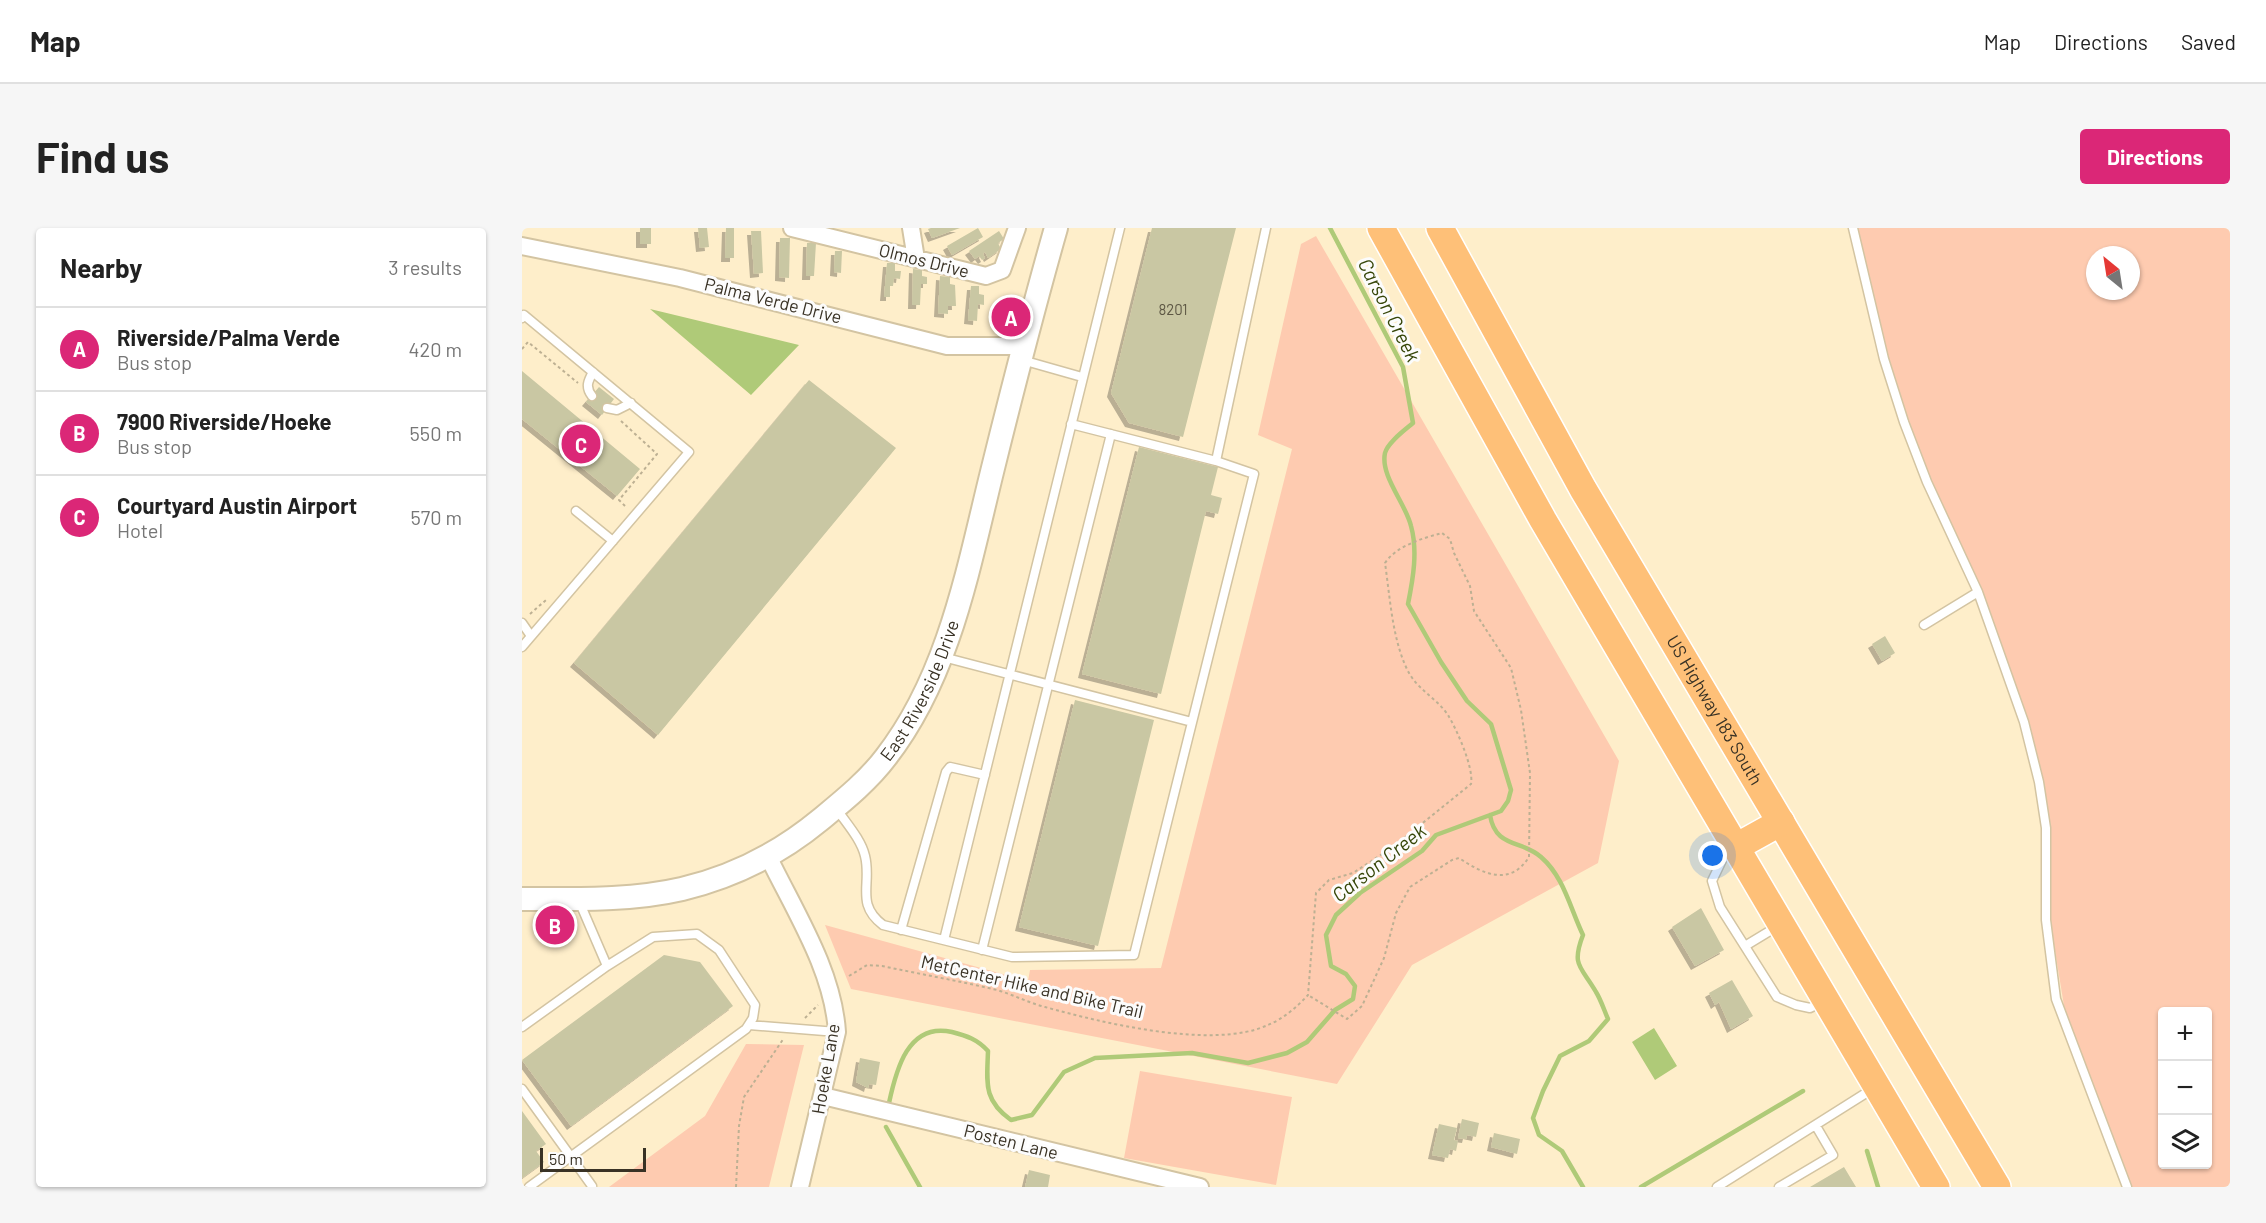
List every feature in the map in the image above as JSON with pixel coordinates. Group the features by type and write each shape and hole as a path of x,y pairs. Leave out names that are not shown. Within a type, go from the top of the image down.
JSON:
{"highway":[{"path":"1381,228 1543,519 1936,1187"},
{"name":"US Highway 183 South","path":"1440,228 1583,489 1997,1187"},
{"path":"1736,848 1781,822"}],"main road":[{"name":"East Riverside Drive","path":"522,899 578,899 650,894 682,888 721,876 768,856 836,807 886,757 913,717 957,613 1022,352 1056,228"}],"street":[{"name":"Olmos Drive","path":"792,228 986,276 1002,270 1017,228"},
{"path":"911,228 916,259"},
{"name":"Palma Verde Drive","path":"522,246 680,278 947,346 1022,352"},
{"name":"Hoeke Lane","path":"768,856 832,992 837,1032 800,1187"},
{"name":"Posten Lane","path":"823,1096 1200,1187"}],"lane":[{"path":"944,940 1120,228"},
{"path":"1216,461 1266,228"},
{"path":"1853,228 1884,359 1904,422 1927,482 1978,592 2024,722 2039,782 2046,828 2046,920 2056,999 2127,1187"},
{"path":"522,318 524,315 689,452 522,647"},
{"path":"1022,352 1082,377"},
{"path":"591,370 588,390 592,396"},
{"path":"607,408 617,410 631,403"},
{"path":"836,807 862,846 866,858 866,904 883,925 1012,957 1134,955 1254,474 1216,461 1071,424"},
{"path":"982,950 1111,434"},
{"path":"576,511 613,542"},
{"path":"1924,625 1978,592"},
{"path":"522,623 531,636"},
{"path":"940,656 1192,722"},
{"path":"901,930 946,772 950,768 985,775"},
{"path":"1736,848 1723,858 1712,881 1720,907 1777,997 1810,1008 1826,1000"},
{"path":"578,899 607,966"},
{"path":"1745,946 1781,924"},
{"path":"522,1027 607,966 653,937 697,934 719,950 755,1005 749,1025 529,1187"},
{"path":"749,1025 837,1032"},
{"path":"1717,1187 1877,1086"},
{"path":"522,1089 592,1186"},
{"path":"1779,1187 1833,1155 1816,1126"}],"path":[{"path":"522,349 528,342 580,385 591,370"},
{"path":"618,418 657,454 620,500 628,507 625,510"},
{"path":"1442,533 1450,539 1454,553 1470,586 1474,611 1511,668 1527,733 1531,841 1529,857 1524,866 1504,875 1489,875 1460,858 1452,860 1410,888 1396,913 1388,950 1362,1006 1347,1019 1308,995 1316,893 1321,886 1329,880 1353,873 1393,847 1471,784 1473,776 1469,763 1448,715 1417,687 1405,667 1397,640 1385,563 1390,555 1402,548 1442,533"},
{"name":"MetCenter Hike and Bike Trail","path":"849,976 867,964 882,966 999,991 1043,1007 1106,1022 1215,1037 1245,1033 1269,1025 1308,995"},
{"path":"736,1187 739,1126 744,1097 780,1042"}],"shaded area":[{"path":"1857,228 2228,228 2230,231 2230,1187 2131,1187 2066,1018 2050,920 2051,828 2043,780 2027,720 1907,421 1888,357"},
{"path":"1316,236 1619,761 1598,863 1412,965 1337,1084 851,989 825,925 1028,981 1030,970 1161,968 1292,449 1258,435 1301,244"},
{"path":"650,309 799,345 751,395"},
{"path":"1654,1028 1677,1066 1655,1080 1632,1042"},
{"path":"746,1044 804,1045 769,1187 609,1187 705,1116"},
{"path":"1140,1071 1292,1097 1276,1185 1124,1158"}],"building":[{"path":"640,228 651,228 651,244 640,244"},
{"path":"698,228 707,228 709,247 700,248"},
{"path":"726,228 734,228 734,258 725,258"},
{"path":"931,228 960,228 932,238 928,229"},
{"path":"978,228 983,237 952,255 947,246"},
{"path":"1152,228 1236,228 1183,437 1129,423 1111,393"},
{"path":"751,231 761,231 763,273 754,274"},
{"path":"999,231 1004,239 998,243 1001,249 988,258 985,252 983,254 985,258 982,260 979,256 975,259 969,251"},
{"path":"780,238 790,238 789,278 779,277"},
{"path":"807,243 816,243 814,276 806,276"},
{"path":"835,251 842,251 841,273 834,272"},
{"path":"887,263 895,263 895,271 901,271 900,279 894,278 893,286 890,286 890,297 884,297"},
{"path":"913,269 922,270 922,276 927,277 927,284 921,284 920,305 912,305"},
{"path":"940,276 950,277 950,284 955,285 956,306 948,306 948,314 938,313"},
{"path":"971,286 979,286 979,294 984,295 984,305 978,304 977,321 968,320"},
{"path":"522,371 640,469 617,496 522,419"},
{"path":"809,380 896,448 658,735 574,663"},
{"path":"599,387 614,399 602,415 586,402"},
{"path":"1139,447 1218,467 1211,495 1222,498 1218,514 1206,511 1161,694 1082,674"},
{"path":"1885,636 1895,653 1882,661 1872,644"},
{"path":"1075,700 1154,720 1098,946 1019,927"},
{"path":"1701,908 1724,950 1695,966 1672,927"},
{"path":"664,955 700,962 733,1006 571,1126 522,1060"},
{"path":"1732,980 1753,1016 1731,1029 1719,1002 1715,1005 1709,993"},
{"path":"860,1058 880,1062 876,1085 869,1084 868,1088 856,1082"},
{"path":"522,1111 546,1144 536,1151 544,1162 522,1178"},
{"path":"1462,1119 1479,1123 1476,1137 1467,1135 1466,1139 1458,1138"},
{"path":"1439,1124 1457,1128 1454,1140 1458,1141 1456,1151 1450,1149 1448,1158 1432,1155"},
{"path":"1494,1133 1520,1139 1517,1154 1491,1147"},
{"path":"1844,1167 1856,1187 1810,1187"},
{"path":"1029,1170 1050,1175 1048,1187 1025,1187"}],"waterway":[{"name":"Carson Creek","path":"889,1103 900,1063 907,1051 925,1034 937,1031 952,1032 967,1037 988,1051 987,1082 991,1098 1002,1113 1011,1120 1032,1115 1064,1072 1095,1058 1192,1053 1248,1063 1287,1053 1307,1042 1335,1010 1353,999 1355,986 1346,974 1331,966 1326,935 1336,915 1360,893 1422,851 1436,835 1501,811 1508,801 1511,790 1491,724 1467,701 1441,662 1408,604 1414,565 1413,536 1408,517 1384,462 1387,449 1397,436 1413,423 1403,367 1330,228"},
{"path":"1490,815 1497,833 1541,857 1561,883 1583,935 1579,945 1579,965 1598,995 1608,1019 1589,1041 1560,1056 1533,1118 1539,1135 1562,1151 1583,1187"},
{"path":"1641,1187 1803,1091"},
{"name":"Carson Creek","path":"886,1127 920,1187"},
{"path":"1867,1151 1878,1187"}],"place":[{"name":"Riverside/Palma Verde","path":"1011,317"},
{"name":"Courtyard Austin Airport","path":"581,444"},
{"name":"7900 Riverside/Hoeke","path":"555,925"}]}
